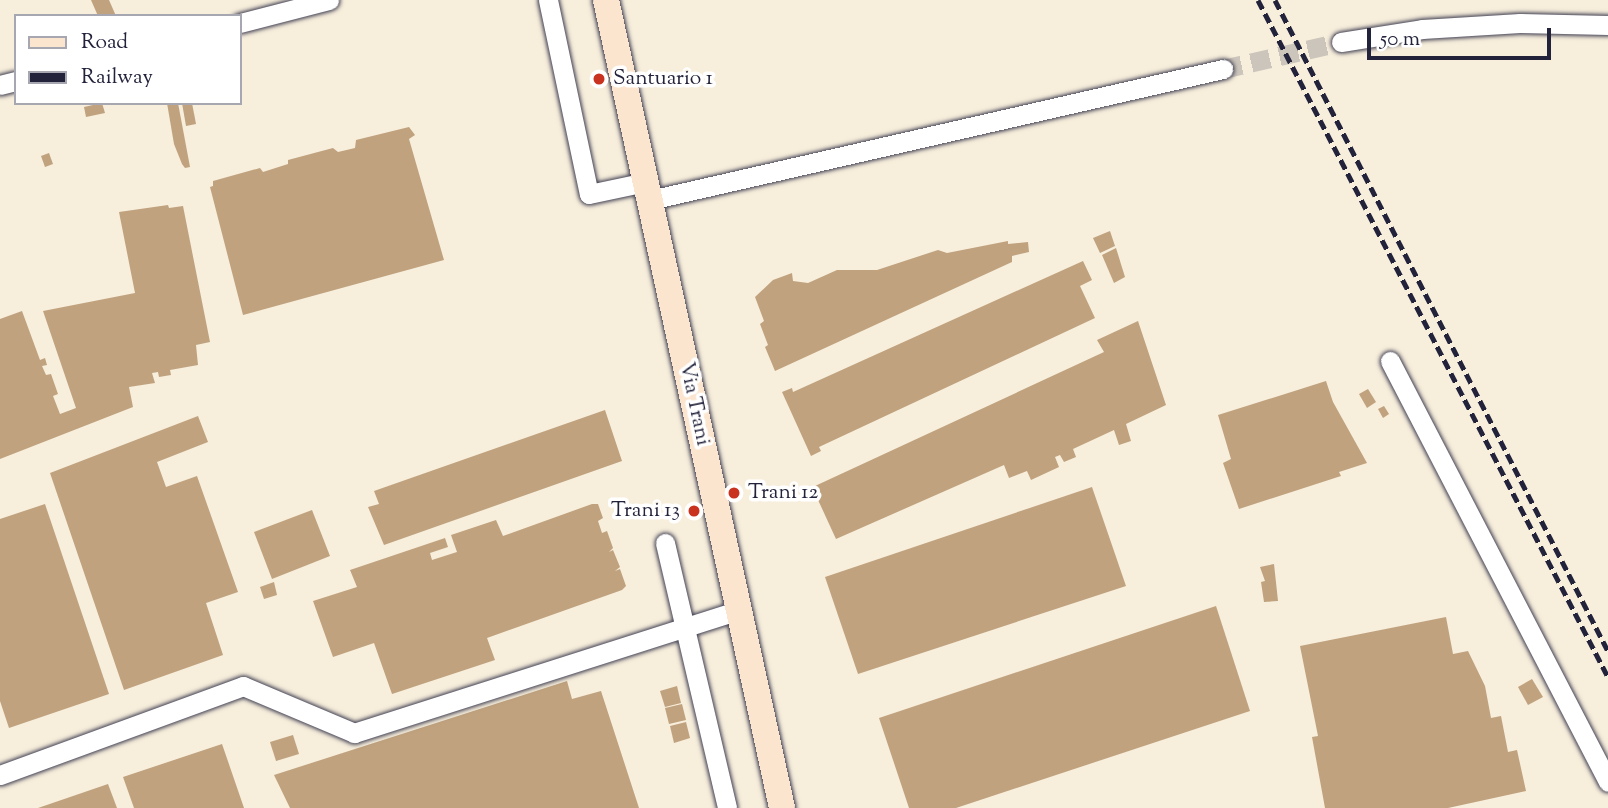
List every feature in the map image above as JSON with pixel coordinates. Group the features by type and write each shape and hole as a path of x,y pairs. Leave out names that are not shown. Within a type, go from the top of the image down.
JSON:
{"main road":[{"name":"Via Trani","path":"606,0 782,808"}],"street":[{"path":"242,22 329,0"},
{"path":"548,0 589,194 648,191 1223,69"},
{"path":"1341,42 1434,28 1520,23 1608,24"},
{"path":"1390,361 1608,782"},
{"path":"665,543 727,808"},
{"path":"0,775 243,687 354,733 685,630 739,610"}],"building":[{"path":"91,0 109,0 115,14 97,14"},
{"path":"103,105 105,113 86,117 84,107"},
{"path":"167,105 178,105 190,167 185,168 182,164 174,144"},
{"path":"182,105 192,105 196,124 186,126"},
{"path":"409,127 415,135 409,139 444,260 243,315 210,187 213,186 213,181 260,168 263,172 288,164 288,160 333,148 338,152 355,148 356,140"},
{"path":"49,153 53,164 45,167 41,156"},
{"path":"168,205 169,208 183,206 210,342 196,345 198,365 170,370 171,375 159,377 158,372 152,373 155,383 129,387 133,407 0,459 0,319 22,311 40,360 45,358 47,365 42,366 46,375 51,374 58,394 53,396 60,414 76,408 43,311 135,293 119,212"},
{"path":"1110,231 1115,246 1100,253 1093,238"},
{"path":"1008,241 1008,244 1028,242 1029,252 1012,256 1012,262 775,371 765,347 768,345 760,324 764,321 755,297 773,280 792,273 793,281 808,283 837,270 877,270 938,250 947,253"},
{"path":"1116,248 1125,277 1114,283 1102,255"},
{"path":"1083,261 1092,280 1080,286 1095,318 819,447 821,451 811,456 782,392 792,388 793,392"},
{"path":"1138,321 1166,405 1126,424 1131,441 1119,445 1114,430 1073,449 1076,457 1064,462 1060,455 1055,457 1059,467 1031,480 1027,471 1009,478 1004,465 836,539 813,489 815,486 1104,352 1097,340"},
{"path":"1326,381 1333,402 1367,463 1339,472 1341,476 1239,509 1223,463 1231,459 1218,415"},
{"path":"1368,389 1376,402 1367,408 1359,394"},
{"path":"1384,406 1389,414 1383,418 1378,409"},
{"path":"605,410 622,461 384,545 368,507 379,504 374,491"},
{"path":"198,416 208,442 157,462 166,487 197,476 238,592 206,603 223,655 124,690 50,473"},
{"path":"1092,487 1126,586 858,674 825,577"},
{"path":"45,504 109,694 9,728 0,701 0,519"},
{"path":"598,504 603,518 598,521 602,533 607,531 613,548 609,552 613,550 620,567 615,571 620,569 626,586 622,590 487,638 495,660 392,694 374,643 333,657 313,601 357,587 350,570 445,538 448,547 430,553 432,560 457,552 451,535 496,520 503,536"},
{"path":"312,510 330,556 272,579 254,532"},
{"path":"1274,564 1278,601 1264,602 1261,582 1265,581 1260,567"},
{"path":"274,582 277,595 264,599 260,587"},
{"path":"1216,606 1250,711 956,808 909,808 879,718"},
{"path":"1446,617 1453,654 1468,651 1485,686 1491,718 1501,716 1508,752 1517,750 1526,791 1448,808 1325,808 1312,737 1318,736 1300,646"},
{"path":"1532,679 1543,697 1528,705 1518,687"},
{"path":"567,681 572,699 601,691 639,808 290,808 274,775"},
{"path":"677,686 681,703 665,707 660,691"},
{"path":"682,704 686,720 669,724 665,708"},
{"path":"686,722 690,738 674,743 670,726"},
{"path":"293,735 299,754 276,761 270,742"},
{"path":"222,744 244,808 134,808 123,777"},
{"path":"108,784 117,808 38,808"}],"tunnel":[{"path":"1223,69 1341,42"}],"railway":[{"path":"1258,0 1608,677"},
{"path":"1275,0 1608,651"}],"place":[{"name":"Santuario 1","path":"599,79"},
{"name":"Trani 12","path":"734,493"},
{"name":"Trani 13","path":"694,511"}]}
